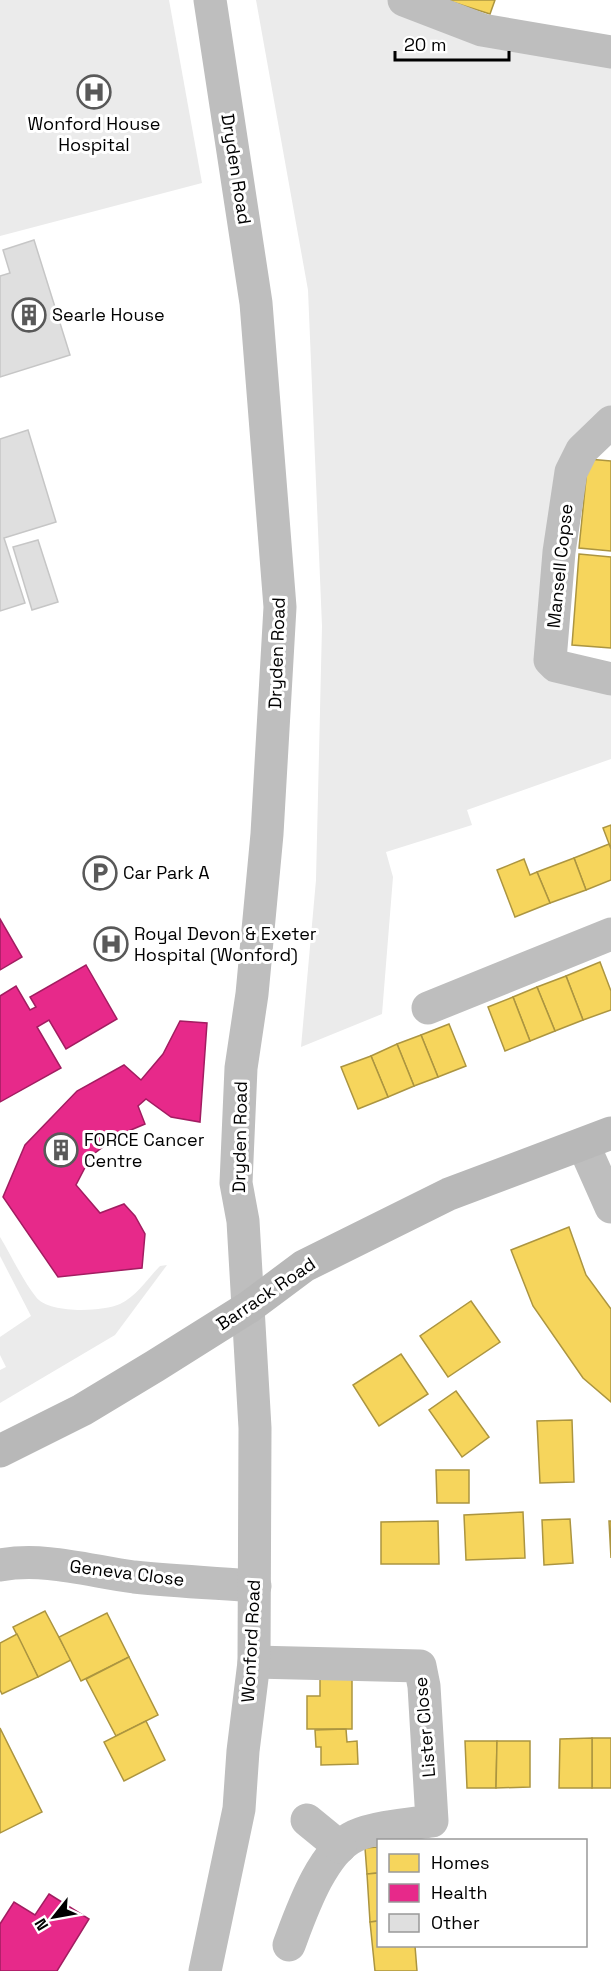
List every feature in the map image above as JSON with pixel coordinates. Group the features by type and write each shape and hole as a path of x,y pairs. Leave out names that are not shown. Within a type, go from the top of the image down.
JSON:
{"street":[{"name":"Dryden Road","path":"210,0 256,303 280,607 267,834 252,994 240,1079 236,1183 243,1221 249,1307"},
{"path":"404,0 482,30 611,52"},
{"name":"Mansell Copse","path":"611,422 582,450 571,472 559,552 550,660 556,666 611,679"},
{"path":"428,1008 611,934"},
{"name":"Barrack Road","path":"0,1451 82,1410 249,1307 304,1266 449,1194 597,1138"},
{"path":"597,1138 611,1208"},
{"name":"Wonford Road","path":"206,1971 239,1809 243,1751 254,1662 255,1428 249,1307"},
{"name":"Geneva Close","path":"0,1564 34,1562 134,1576 255,1586"},
{"name":"Lister Close","path":"254,1662 420,1665 424,1686 432,1821 395,1826 354,1836 339,1847 309,1894 289,1945"},
{"path":"307,1820 339,1847"}],"shaded area":[{"name":"Wonford House Hospital","path":"0,0 169,0 202,183 0,236"},
{"path":"256,0 394,0 611,62 611,413 585,439 541,671 611,686 611,759 467,810 472,825 386,852 393,877 382,1014 301,1047 316,880 322,626 308,290"},
{"path":"0,1237 36,1297 43,1303 64,1309 101,1309 120,1304 137,1292 160,1266 167,1265 115,1335 0,1403 0,1370 6,1367 0,1355 0,1337 31,1316 0,1256"}],"building: Homes":[{"path":"446,0 495,0 490,14"},
{"path":"588,459 611,461 611,551 579,548"},
{"path":"579,554 611,557 611,648 572,645"},
{"path":"611,825 611,849 603,828"},
{"path":"609,844 611,880 586,890 574,858"},
{"path":"574,858 586,890 550,903 537,872"},
{"path":"524,859 530,875 537,872 550,903 515,917 497,870"},
{"path":"600,962 611,991 611,1010 583,1020 566,976"},
{"path":"566,976 583,1020 555,1031 537,987"},
{"path":"537,987 555,1031 530,1041 513,997"},
{"path":"513,997 530,1041 505,1051 488,1007"},
{"path":"449,1024 466,1066 438,1077 421,1035"},
{"path":"421,1035 438,1077 414,1086 397,1044"},
{"path":"397,1044 414,1086 388,1097 371,1056"},
{"path":"371,1056 388,1097 358,1109 341,1067"},
{"path":"569,1227 586,1275 611,1309 611,1402 583,1378 533,1306 511,1250"},
{"path":"471,1301 500,1342 448,1377 420,1336"},
{"path":"401,1354 428,1394 379,1426 353,1385"},
{"path":"456,1391 489,1437 462,1457 429,1410"},
{"path":"572,1420 574,1482 540,1483 537,1421"},
{"path":"436,1470 469,1470 469,1503 437,1503"},
{"path":"523,1512 525,1558 466,1560 464,1515"},
{"path":"570,1519 573,1563 544,1565 542,1520"},
{"path":"438,1521 439,1564 381,1564 381,1522"},
{"path":"609,1521 611,1521 611,1558"},
{"path":"45,1611 71,1660 38,1677 13,1627"},
{"path":"107,1613 129,1657 81,1681 59,1637"},
{"path":"17,1634 38,1677 2,1694 0,1690 0,1643"},
{"path":"129,1657 158,1715 116,1736 86,1679"},
{"path":"320,1678 352,1678 352,1729 307,1729 307,1696 320,1696"},
{"path":"146,1721 165,1760 124,1781 104,1742"},
{"path":"0,1728 42,1812 0,1833"},
{"path":"346,1729 347,1742 357,1741 358,1764 321,1765 321,1747 316,1747 315,1730"},
{"path":"592,1738 611,1738 611,1788 592,1788"},
{"path":"592,1738 592,1788 559,1788 560,1739"},
{"path":"465,1741 497,1741 496,1788 467,1788"},
{"path":"497,1741 530,1741 530,1787 496,1788"},
{"path":"377,1847 377,1873 367,1874 365,1848"},
{"path":"377,1873 377,1921 370,1922 367,1874"},
{"path":"377,1921 377,1947 415,1947 417,1971 375,1971 370,1922"}],"building: Health":[{"path":"0,919 22,957 0,970"},
{"path":"86,965 117,1019 66,1049 49,1020 37,1027 61,1068 0,1102 0,996 16,986 30,1010 36,1007 30,997"},
{"name":"FORCE Cancer Centre","path":"180,1021 207,1023 200,1122 171,1117 146,1099 138,1106 145,1124 119,1135 91,1156 76,1185 100,1213 124,1204 135,1216 145,1234 142,1268 58,1277 3,1197 25,1145 77,1091 124,1065 141,1080 163,1054"},
{"path":"49,1894 89,1919 57,1971 0,1971 0,1924 14,1902 35,1915"}],"building: Other":[{"name":"Searle House","path":"34,240 70,355 0,377 0,276 10,273 3,250"},
{"path":"28,430 56,522 4,538 25,603 0,611 0,439"},
{"path":"38,540 58,602 32,610 13,547"}],"place":[{"name":"Wonford House Hospital","path":"94,92"},
{"name":"Searle House","path":"29,315"},
{"name":"Car Park A","path":"100,873"},
{"name":"Royal Devon & Exeter Hospital (Wonford)","path":"111,944"},
{"name":"FORCE Cancer Centre","path":"61,1150"}]}
